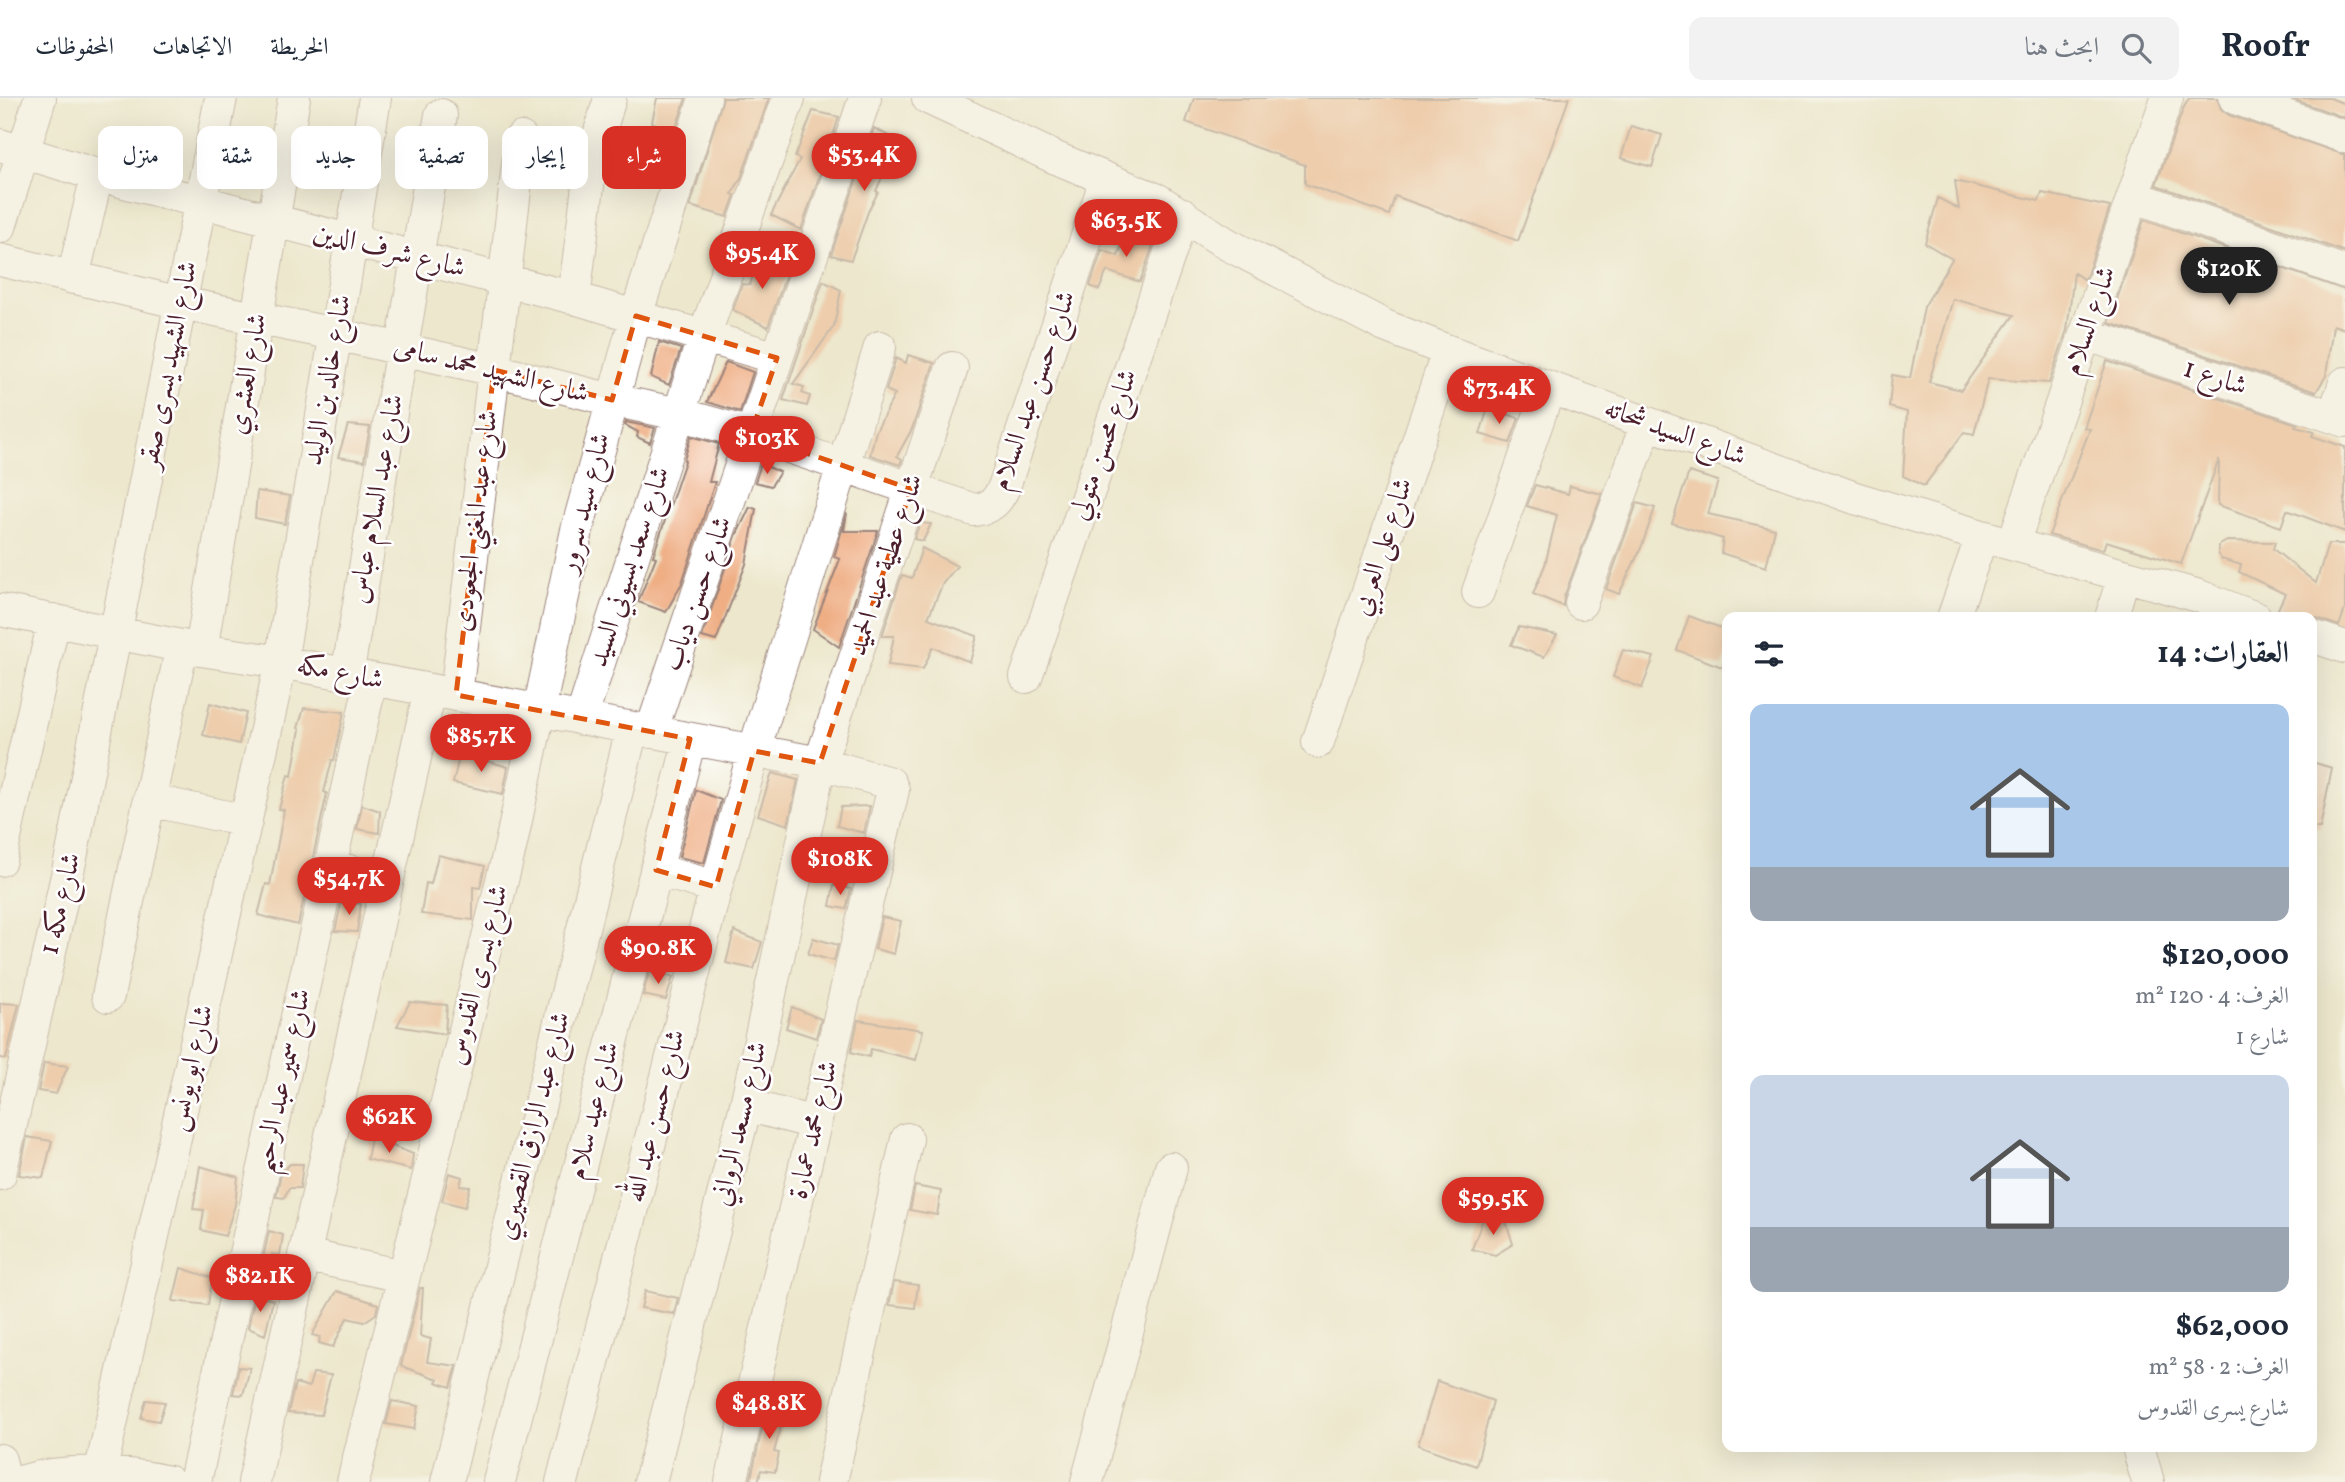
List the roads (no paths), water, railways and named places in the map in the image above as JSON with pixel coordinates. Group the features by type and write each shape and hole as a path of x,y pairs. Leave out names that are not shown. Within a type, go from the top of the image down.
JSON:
{"street":[{"path":"0,227 12,148 40,98"},
{"name":"شارع الشهيد يسرى صقر","path":"117,632 221,98"},
{"name":"شارع العشري","path":"107,996 149,800 192,648 257,318 294,98"},
{"name":"شارع خالد بن الوليد","path":"281,662 375,98"},
{"path":"574,298 591,162 610,98"},
{"name":"شارع سيد سرور","path":"540,711 567,573 612,400 705,98"},
{"name":"شارع سعد بسيوني السيد","path":"581,719 704,336 789,98"},
{"name":"شارع حسن دياب","path":"641,730 751,434 865,98"},
{"name":"شارع السيد شحاته","path":"928,98 1056,158 1158,200 1227,244 1336,301 1385,326 1448,351 1855,498 2199,596 2240,612"},
{"name":"شارع السلام","path":"2012,544 2167,98"},
{"path":"2235,98 2345,137"},
{"name":"شارع عبد السلام عباس","path":"359,678 402,349 441,115"},
{"name":"شارع شرف الدين","path":"12,148 97,175 201,203 574,298 777,358"},
{"path":"73,278 97,175"},
{"name":"شارع حسن عبد السلام","path":"974,510 988,508 999,499 1004,487 1106,178"},
{"name":"شارع عبد المغني الجعودى","path":"254,1482 387,881 443,692 494,370 515,189"},
{"path":"2133,196 2345,272"},
{"name":"شارع محسن متولي","path":"1026,677 1183,214"},
{"name":"شارع الشهيد محمد سامى","path":"0,260 181,303 494,370 679,415 751,434 974,510"},
{"name":"شارع 1","path":"2085,334 2339,419"},
{"name":"شارع حسن عبد الله","path":"562,1482 716,887 754,751 880,346"},
{"name":"شارع على العربي","path":"1318,742 1448,351"},
{"name":"شارع عطية عبد الحميد","path":"820,763 952,368"},
{"path":"2339,419 2345,383"},
{"path":"1478,592 1549,388"},
{"path":"1581,603 1647,423"},
{"path":"1955,612 1982,536"},
{"path":"2112,612 2124,575"},
{"name":"شارع مكه","path":"0,610 192,648 281,662 820,763 886,780"},
{"path":"0,860 54,620"},
{"name":"شارع مكه 1","path":"0,1174 72,853 117,632"},
{"path":"2317,638 2345,647"},
{"name":"شارع ابو يونس","path":"100,1474 281,662"},
{"name":"شارع سمير عبد الرحيم","path":"173,1482 330,866 359,678"},
{"name":"شارع يسرى القدوس","path":"353,1482 511,844 540,711"},
{"name":"شارع عبد الرازق القصيري","path":"447,1482 641,730"},
{"name":"شارع عيد سلام","path":"499,1482 690,739"},
{"name":"شارع مسعد الرواني","path":"650,1482 746,1105 820,763"},
{"name":"شارع محمد عمارة","path":"731,1482 893,790 886,780"},
{"path":"149,800 246,821"},
{"path":"330,866 387,881"},
{"path":"656,870 716,887"},
{"path":"746,1105 815,1123"},
{"path":"831,1482 907,1139"},
{"path":"1087,1482 1171,1168"},
{"path":"304,1255 402,1276"},
{"path":"2139,1452 2148,1482"},
{"path":"0,1460 5,1482"},
{"path":"20,1482 68,1473 173,1482"}]}
